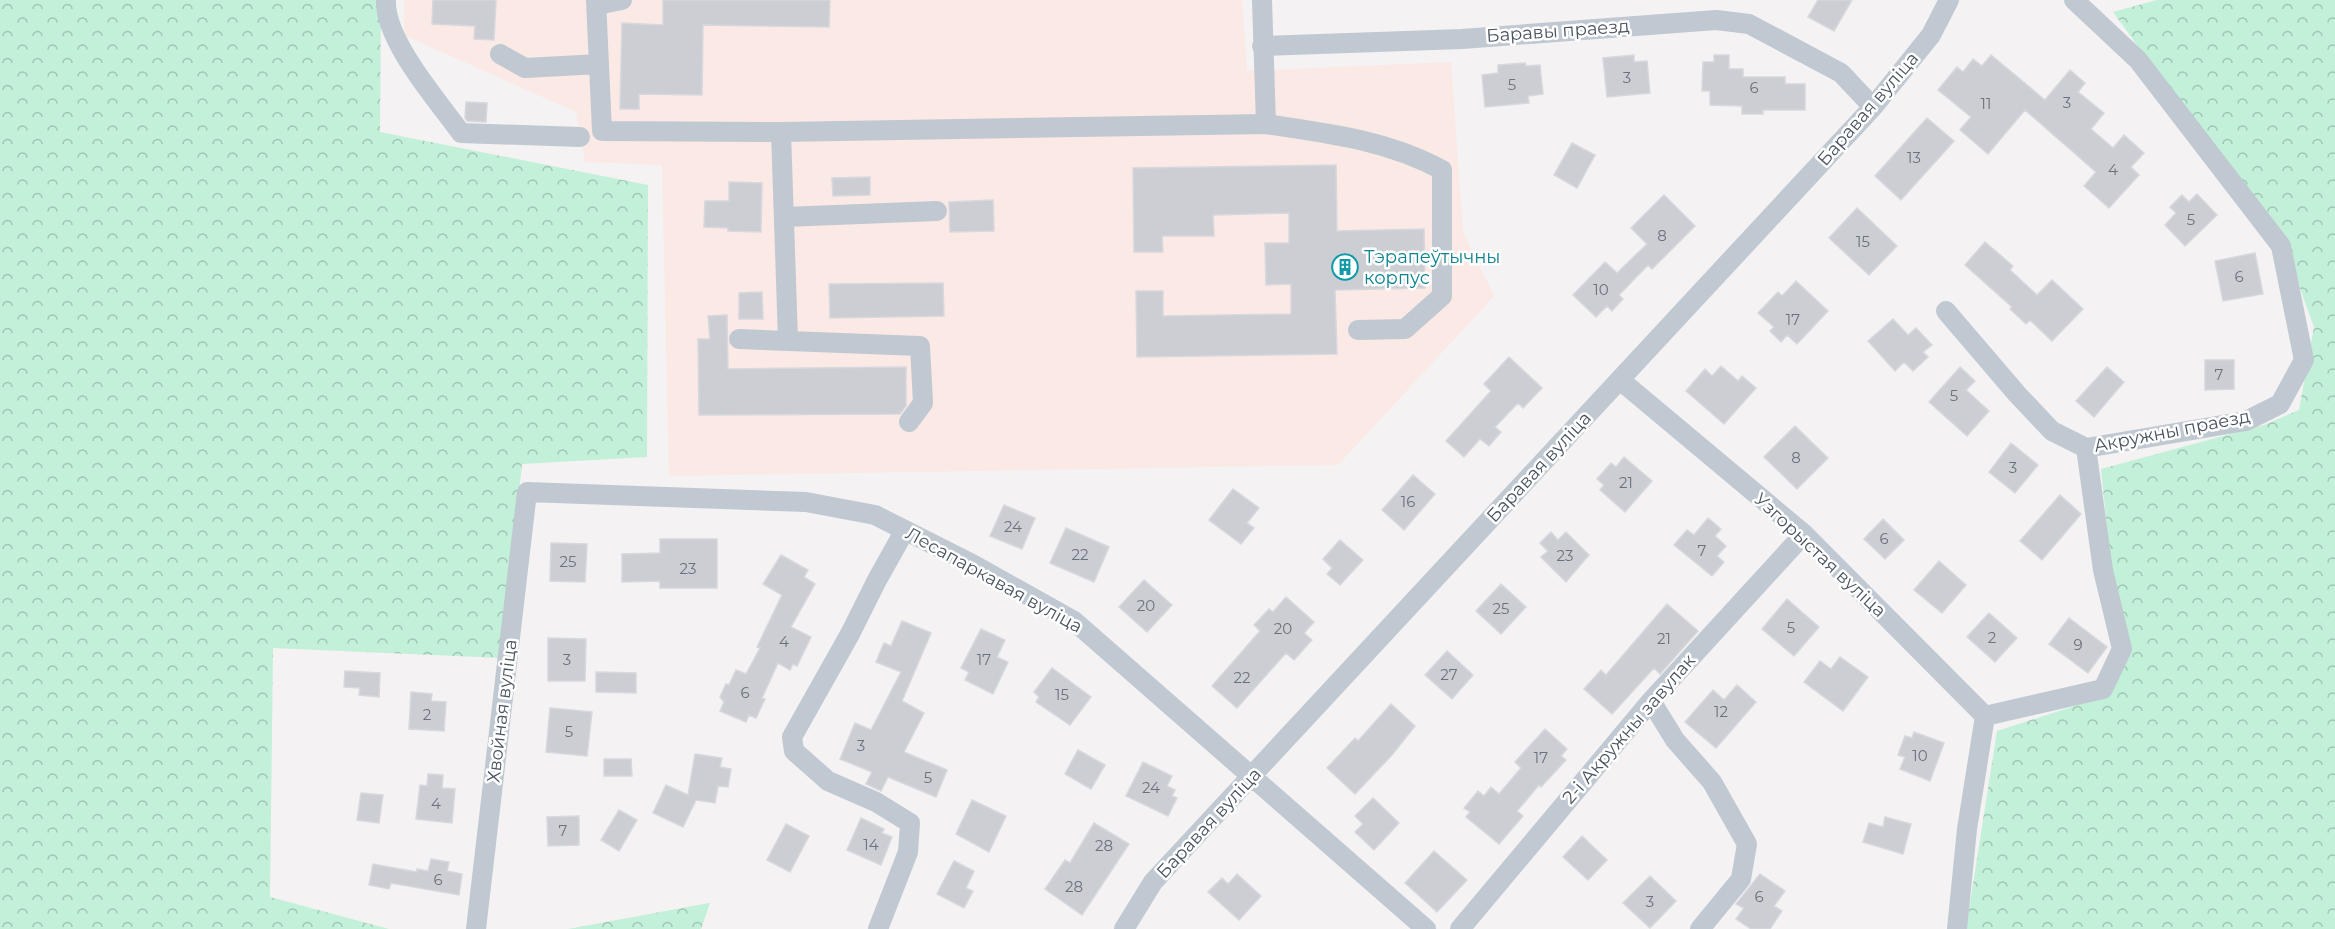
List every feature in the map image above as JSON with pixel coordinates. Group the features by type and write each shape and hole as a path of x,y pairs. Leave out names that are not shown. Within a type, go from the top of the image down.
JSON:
{"street":[{"path":"386,0 386,10 401,50 461,133 580,137"},
{"path":"622,0 596,3 602,131 781,132 1266,124 1344,136 1390,147 1425,161 1442,170 1442,296 1405,329 1358,330"},
{"path":"1262,0 1266,124"},
{"name":"Баравая вуліца","path":"1124,929 1154,882 1873,107 1931,35 1949,0"},
{"name":"Акружны праезд","path":"1985,716 2103,689 2122,649 2103,570 2086,448 2246,421 2280,404 2304,360 2281,246 2138,60 2074,0"},
{"name":"Баравы праезд","path":"1262,46 1462,39 1716,20 1749,24 1841,73 1873,107"},
{"path":"500,54 525,68 599,64"},
{"path":"781,132 788,340"},
{"path":"784,217 938,211"},
{"path":"1946,311 2052,431 2086,448"},
{"path":"739,339 920,346 923,402 909,422"},
{"name":"Узгорыстая вуліца","path":"1620,380 1804,534 1985,716"},
{"name":"Лесапаркавая вуліца","path":"527,492 806,502 875,515 974,565 1074,621 1426,929"},
{"name":"Хвойная вуліца","path":"476,929 527,492"},
{"path":"878,929 908,852 910,823 876,802 828,781 794,752 792,738 905,530"},
{"name":"2-і Акружны завулак","path":"1460,929 1651,701 1804,534"},
{"path":"1651,701 1675,740 1712,782 1747,844 1741,879 1700,929"},
{"path":"1957,929 1967,830 1985,716"}],"shaded area":[{"path":"404,0 1242,0 1247,71 1451,62 1463,232 1494,296 1338,465 669,476 662,165 585,162 576,112 404,35"}],"green space":[{"path":"0,0 381,0 380,132 648,185 647,457 522,464 501,658 273,648 270,897 389,929 0,929"},
{"path":"2157,0 2335,0 2335,929 1966,929 1997,731 2109,695 2131,653 2114,595 2101,469 2264,425 2299,410 2314,327 2287,252 2113,12"},
{"path":"709,903 701,929 568,929"}],"building":[{"path":"433,0 496,0 494,40 474,39 475,26 432,24"},
{"path":"663,0 830,0 829,27 703,25 702,95 639,94 639,109 620,109 622,23 663,25"},
{"path":"1818,0 1852,0 1834,31 1808,17"},
{"path":"1634,55 1634,62 1647,61 1650,93 1607,97 1603,58"},
{"path":"1714,55 1729,55 1729,69 1743,69 1743,77 1785,77 1785,84 1805,84 1805,110 1763,110 1763,114 1742,114 1742,106 1710,105 1710,91 1702,91 1703,62 1714,62"},
{"path":"1991,55 2045,100 2070,70 2085,83 2078,92 2104,113 2091,129 2113,148 2124,135 2144,153 2131,167 2139,175 2109,208 2084,186 2096,172 2025,110 1988,154 1960,130 1971,117 1938,90 1957,67 1963,72 1973,59 1982,66"},
{"path":"1525,63 1526,66 1540,65 1543,94 1528,96 1529,103 1485,107 1482,75 1498,73 1498,65"},
{"path":"466,102 487,103 486,122 467,121 465,118"},
{"path":"1927,118 1954,141 1901,200 1875,176"},
{"path":"1572,143 1595,155 1577,188 1554,175"},
{"name":"Тэрапеўтычны корпус","path":"1336,165 1337,231 1424,229 1425,288 1335,290 1337,354 1137,357 1136,291 1163,291 1163,316 1291,314 1291,284 1266,285 1265,243 1289,243 1289,213 1213,215 1214,236 1162,236 1163,252 1134,252 1133,168"},
{"path":"870,177 870,195 833,196 832,178"},
{"path":"729,182 762,183 761,232 728,231 728,228 704,227 705,201 729,201"},
{"path":"2197,194 2217,215 2185,246 2165,225 2176,213 2170,207 2182,195 2189,202"},
{"path":"1664,195 1695,226 1652,269 1648,265 1619,295 1623,299 1612,311 1607,306 1596,317 1573,295 1605,262 1617,273 1647,244 1631,228"},
{"path":"993,200 994,231 950,232 949,202"},
{"path":"1857,208 1897,246 1869,275 1829,238"},
{"path":"1985,242 2013,266 2010,270 2037,295 2052,280 2083,309 2052,341 2030,320 2026,324 2010,309 2012,307 1965,265"},
{"path":"2255,253 2263,294 2223,301 2215,261"},
{"path":"1796,281 1828,311 1797,344 1787,335 1781,342 1770,331 1774,327 1758,313 1778,292 1782,296"},
{"path":"943,283 944,316 830,318 829,284"},
{"path":"762,292 763,319 739,319 739,293"},
{"path":"727,315 728,369 906,367 906,406 900,414 699,415 698,339 710,339 708,316"},
{"path":"1893,319 1908,335 1916,328 1932,345 1923,352 1928,357 1913,371 1904,362 1895,371 1868,341"},
{"path":"1509,357 1542,388 1523,408 1518,403 1495,427 1501,432 1489,446 1480,439 1464,457 1446,441 1491,391 1484,384"},
{"path":"2205,360 2234,360 2234,389 2205,390"},
{"path":"1721,366 1738,381 1742,376 1756,388 1724,424 1686,391 1705,369 1712,376"},
{"path":"1960,367 1975,381 1966,390 1989,411 1967,436 1929,402"},
{"path":"2107,367 2124,382 2094,417 2076,401"},
{"path":"1795,426 1828,458 1797,489 1764,457"},
{"path":"2011,443 2038,465 2015,493 1989,472"},
{"path":"1624,457 1652,481 1625,512 1600,490 1604,485 1597,479 1611,463 1616,467"},
{"path":"1413,475 1435,494 1404,530 1382,510"},
{"path":"1233,489 1259,508 1247,523 1254,528 1241,544 1209,520"},
{"path":"2060,495 2081,514 2042,560 2020,541"},
{"path":"1004,505 1035,518 1022,549 990,536"},
{"path":"1708,518 1721,529 1715,536 1726,546 1717,556 1724,562 1712,576 1674,545 1687,530 1694,535"},
{"path":"1883,519 1904,540 1885,559 1864,539"},
{"path":"1066,528 1109,547 1094,582 1050,563"},
{"path":"1551,532 1558,540 1566,532 1589,555 1566,582 1541,557 1548,551 1540,543"},
{"path":"660,539 717,539 717,588 660,588 660,581 622,582 622,554 660,553"},
{"path":"1340,540 1363,560 1340,585 1327,574 1332,568 1323,559"},
{"path":"551,543 587,544 585,582 550,581"},
{"path":"781,555 808,570 804,577 815,584 791,627 811,637 797,666 793,664 790,670 778,663 762,698 765,699 756,718 749,715 746,722 720,711 724,702 720,697 736,670 746,674 760,648 757,647 782,595 763,584"},
{"path":"1939,561 1966,585 1942,613 1914,590"},
{"path":"1144,580 1172,605 1147,632 1119,607"},
{"path":"1501,584 1526,607 1501,634 1476,611"},
{"path":"1286,597 1314,622 1304,633 1312,640 1294,660 1286,653 1237,708 1212,686 1260,631 1254,625 1269,609 1273,612"},
{"path":"1787,599 1819,627 1794,656 1762,629"},
{"path":"1667,604 1698,631 1660,674 1654,668 1612,714 1584,689 1601,670 1606,675"},
{"path":"1989,613 2017,638 1995,662 1967,637"},
{"path":"2069,618 2107,647 2088,673 2049,644"},
{"path":"902,621 931,633 902,701 924,713 904,752 947,770 936,797 888,777 881,791 866,784 872,772 840,759 855,723 871,730 901,672 876,662 884,643 891,646"},
{"path":"981,629 1005,640 997,657 1008,662 993,694 965,680 969,672 961,668"},
{"path":"548,638 586,639 585,681 548,681"},
{"path":"1447,651 1473,675 1452,699 1425,675"},
{"path":"1840,657 1868,677 1843,711 1804,682 1820,661 1831,669"},
{"path":"1052,668 1091,697 1070,725 1036,702 1039,697 1034,692"},
{"path":"345,671 380,673 379,697 359,695 360,688 344,687"},
{"path":"596,672 636,673 636,693 596,692"},
{"path":"1737,685 1756,702 1716,748 1685,722 1713,690 1724,700"},
{"path":"411,692 432,694 431,701 446,702 444,731 409,729"},
{"path":"1391,704 1415,726 1392,755 1355,794 1327,768 1355,738 1358,741"},
{"path":"550,708 592,712 587,756 546,752"},
{"path":"1545,729 1567,749 1561,756 1566,760 1541,787 1539,785 1517,811 1523,816 1499,844 1466,817 1470,812 1464,808 1478,791 1484,796 1491,787 1499,794 1521,768 1515,762"},
{"path":"1914,732 1944,743 1930,781 1900,769 1905,757 1898,755 1905,736 1912,738"},
{"path":"1078,750 1105,765 1091,789 1065,774"},
{"path":"695,754 722,758 720,767 731,769 728,787 718,786 715,803 696,800 683,827 653,813 666,785 688,795"},
{"path":"604,759 631,759 632,776 604,776"},
{"path":"1143,762 1172,776 1167,786 1175,790 1172,796 1177,798 1168,816 1126,796"},
{"path":"428,774 443,775 442,788 455,789 452,823 416,819 420,785 427,786"},
{"path":"361,793 383,795 379,823 357,820"},
{"path":"1373,798 1399,823 1374,850 1355,832 1363,824 1355,816"},
{"path":"972,800 1006,816 989,852 956,834"},
{"path":"619,810 637,820 619,851 601,840"},
{"path":"579,816 579,845 548,846 547,817"},
{"path":"1885,817 1911,824 1903,854 1863,842 1869,823 1883,827"},
{"path":"861,818 884,829 882,833 892,837 881,865 847,850"},
{"path":"1094,823 1129,844 1082,915 1045,889 1065,860 1070,863"},
{"path":"786,824 809,836 790,872 767,860"},
{"path":"1582,836 1607,860 1588,880 1563,857"},
{"path":"1434,851 1467,880 1437,912 1405,883"},
{"path":"431,859 449,862 447,871 462,874 459,895 391,883 389,889 369,885 373,864 417,872 417,869 428,871"},
{"path":"954,861 974,871 966,888 973,891 964,908 937,894"},
{"path":"1237,874 1261,896 1239,920 1208,892 1222,878 1228,884"},
{"path":"1760,874 1785,891 1774,906 1782,911 1770,929 1751,929 1736,919 1744,908 1736,904"},
{"path":"1650,876 1676,901 1650,928 1623,903"}],"place":[{"name":"Тэрапеўтычны корпус","path":"1345,267"}]}
